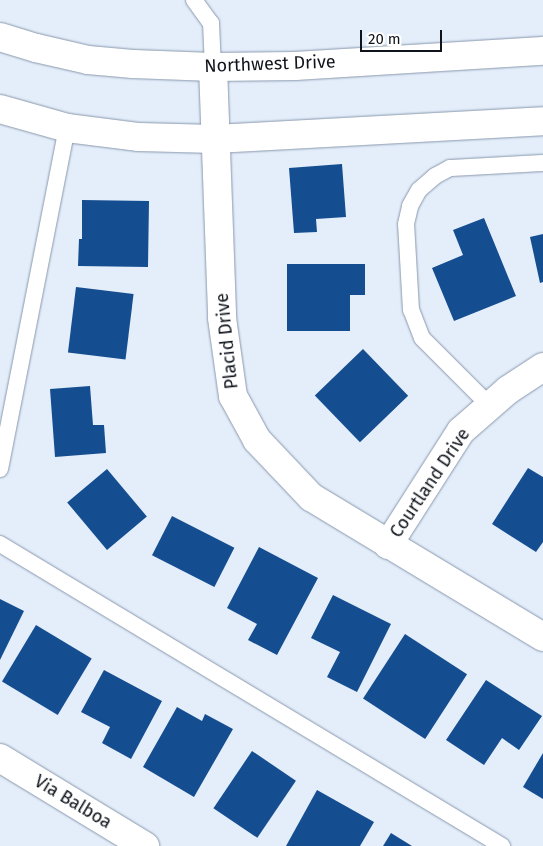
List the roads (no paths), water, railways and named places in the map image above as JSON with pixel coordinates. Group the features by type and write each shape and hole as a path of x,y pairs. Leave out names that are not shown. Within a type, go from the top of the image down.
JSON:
{"street":[{"name":"Northwest Drive","path":"0,37 36,48 88,60 214,67 295,66 543,51"},
{"name":"Placid Drive","path":"214,67 222,318 233,396 257,440 311,497 543,637"},
{"path":"0,109 67,128 138,137 215,139 543,121"},
{"name":"Courtland Drive","path":"388,545 461,431 508,390 543,367"},
{"name":"Via Balboa","path":"0,758 145,846"}],"lane":[{"path":"194,0 211,23 214,67"},
{"path":"0,469 67,128"},
{"path":"490,406 422,338 411,310 406,224 410,206 419,190 435,176 450,168 543,163"},
{"path":"0,544 502,846"}]}
